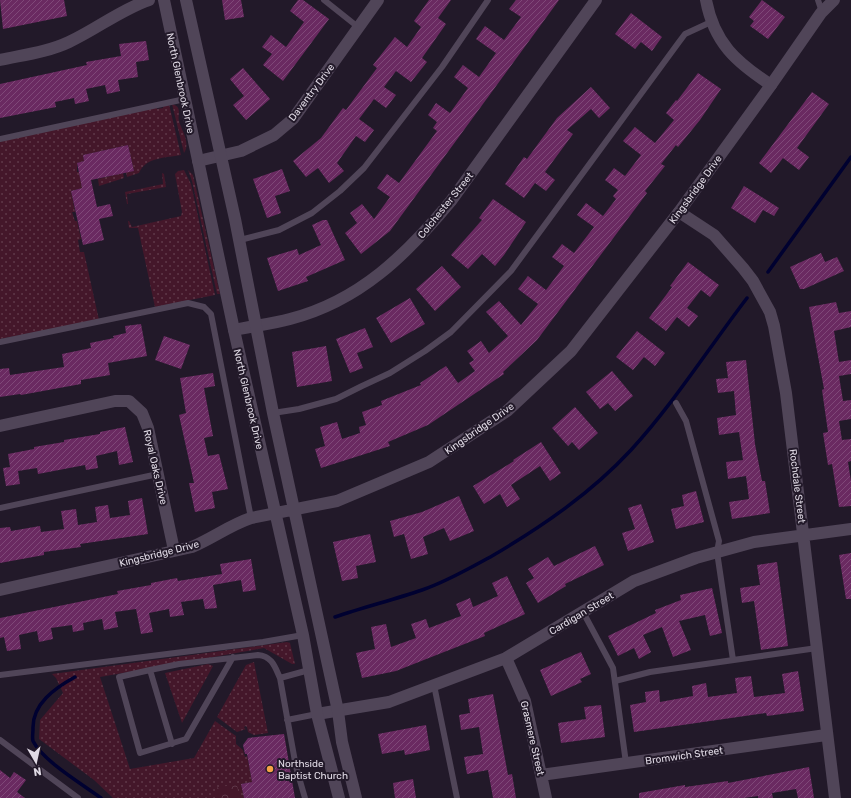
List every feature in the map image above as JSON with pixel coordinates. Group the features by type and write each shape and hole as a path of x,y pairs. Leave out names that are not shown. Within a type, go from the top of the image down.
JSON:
{"street":[{"path":"0,60 49,49 67,43 119,12 149,0"},
{"name":"North Glenbrook Drive","path":"164,0 234,330 303,634 317,714 339,798"},
{"name":"North Glenbrook Drive","path":"186,0 240,240 255,326 273,413 338,711 342,742 356,798"},
{"name":"Daventry Drive","path":"198,161 240,151 274,135 293,119 378,0"},
{"name":"Colchester Street","path":"234,330 290,319 313,312 358,290 386,270 425,232 451,200 596,0"},
{"path":"706,0 711,22 718,36 734,57 752,73 771,85"},
{"name":"Kingsbridge Drive","path":"0,590 205,542 227,528 251,518 337,501 429,462 507,411 571,351 679,212 822,12 834,0"},
{"name":"Rochdale Street","path":"679,212 714,236 753,281 770,312 786,394 804,535 826,735 835,798"},
{"name":"Royal Oaks Drive","path":"0,426 115,401 129,401 142,413 148,428 174,550"},
{"name":"Cardigan Street","path":"317,714 389,702 506,658 634,581 696,558 754,542 851,529"},
{"name":"Grasmere Street","path":"506,658 525,701 546,798"},
{"name":"Bromwich Street","path":"541,775 826,735"}],"lane":[{"path":"324,0 358,27"},
{"path":"240,240 279,230 312,212 345,187 364,168 442,67 488,0"},
{"path":"818,0 822,12"},
{"path":"273,413 328,401 356,389 390,373 425,351 451,332 511,271 685,34 711,22"},
{"path":"0,138 184,98"},
{"path":"0,342 188,304 204,306 211,314 251,518"},
{"path":"676,403 686,421 719,541 717,552 733,660"},
{"path":"0,508 158,474"},
{"path":"583,612 613,668 626,763"},
{"path":"0,675 263,642 303,634"},
{"path":"615,681 650,672 817,648"},
{"path":"233,657 186,739 140,753 119,677 179,664 233,657 266,656 273,663 280,678 296,767 305,798"},
{"path":"150,670 172,744"},
{"path":"280,678 309,670"},
{"path":"434,685 457,798"},
{"path":"287,720 317,714"},
{"path":"0,740 78,798"}],"green space":[{"path":"169,104 181,155 151,161 142,168 139,173 127,177 126,172 134,171 128,145 83,155 84,161 77,163 77,172 79,172 82,188 71,191 75,212 72,212 75,221 77,221 81,239 78,240 80,252 84,252 99,320 0,339 0,141 157,107 157,109 163,108 163,106"},
{"path":"172,104 179,109 179,121 186,141 186,149 184,153"},
{"path":"184,170 191,184 215,295 155,307 138,228 129,228 128,221 132,227 181,216 182,212 175,174 178,171"},
{"path":"188,170 193,175 220,294 217,294 192,181"},
{"path":"123,173 124,178 99,186 98,179"},
{"path":"162,173 164,174 166,187 127,194 127,204 125,192 163,184"},
{"path":"287,642 290,643 295,664 292,664 264,648 100,677 130,769 194,758 215,721 236,736 236,744 243,750 245,757 247,756 252,782 241,784 244,798 113,798 94,780 39,739 40,720 63,693 56,678 52,674"},
{"path":"254,662 268,733 254,735 248,732 247,727 245,726 244,728 246,729 237,732 217,717 246,665"},
{"path":"208,664 213,666 182,723 165,673"},
{"path":"237,784 239,798 216,798 215,788"}],"building":[{"path":"0,0 64,0 67,16 3,29"},
{"path":"222,0 241,0 244,17 225,20"},
{"path":"298,0 303,0 329,19 283,81 263,65 272,54 262,47 271,35 286,47 304,22 290,11"},
{"path":"429,0 451,0 438,18 446,24 422,58 427,62 411,82 396,71 384,87 396,95 386,108 374,99 359,119 374,130 365,142 356,136 337,163 344,171 329,183 318,168 306,177 293,161 321,138 343,108 346,110 377,68 373,65 395,37 407,47 421,27 414,21"},
{"path":"516,0 559,0 390,231 361,254 345,233 357,223 350,213 362,204 374,219 390,197 377,188 387,174 399,183 437,131 433,128 437,122 428,115 436,103 450,113 468,88 454,77 463,65 479,77 496,53 476,39 485,26 504,40 521,17 509,9"},
{"path":"762,0 785,17 768,39 750,26 754,21 749,17"},
{"path":"631,13 662,37 652,51 641,42 635,49 615,34"},
{"path":"146,41 149,60 136,62 138,77 118,80 120,91 107,94 105,85 86,89 89,101 75,104 74,98 55,102 56,107 0,118 0,84 87,65 86,62 121,56 119,44"},
{"path":"243,68 270,99 246,120 233,105 244,96 230,79"},
{"path":"698,73 721,89 700,120 678,147 676,145 661,164 665,166 645,191 647,193 537,340 503,372 504,374 428,425 388,442 390,446 321,468 315,449 325,446 320,427 337,422 342,439 360,433 359,427 366,425 362,412 382,405 381,401 421,385 420,383 446,366 458,383 475,371 469,363 474,360 467,351 481,341 489,353 508,336 486,312 499,301 521,325 538,304 518,289 528,276 546,290 564,266 552,257 562,244 574,253 594,227 577,215 586,203 603,216 616,199 613,196 618,190 605,180 614,168 625,176 641,155 623,141 635,127 655,143 674,120 666,113"},
{"path":"591,87 610,108 599,118 591,109 567,130 573,134 545,172 555,180 546,191 535,183 524,198 505,184 524,157 527,159 557,118"},
{"path":"812,92 829,104 797,148 809,157 799,170 783,158 771,173 759,163"},
{"path":"128,145 134,171 91,180 97,207 110,204 113,216 99,219 104,240 83,245 71,191 82,188 77,163 84,161 83,155"},
{"path":"282,169 290,191 275,196 281,213 267,218 253,179"},
{"path":"744,186 779,208 774,216 763,210 755,223 731,208"},
{"path":"493,199 526,222 495,266 482,254 468,269 451,255 482,220 479,218"},
{"path":"323,220 327,220 345,260 306,277 308,281 278,291 267,258 297,249 299,255 321,245 312,225"},
{"path":"821,253 825,262 837,257 844,271 804,289 800,289 790,267"},
{"path":"688,262 719,285 710,297 701,290 687,308 698,316 689,327 677,317 666,331 649,318"},
{"path":"442,266 461,287 435,311 416,289"},
{"path":"410,298 425,324 391,343 376,318"},
{"path":"836,302 839,313 851,311 851,327 834,331 839,362 851,360 851,374 839,376 843,401 851,400 851,419 839,421 842,440 851,439 851,461 848,462 851,481 851,506 839,507 832,464 828,465 823,433 828,432 822,390 824,389 809,307"},
{"path":"141,324 147,356 108,363 110,375 81,380 81,384 21,395 0,397 0,369 9,368 10,375 64,367 62,354 91,348 90,343 114,338 113,336 126,333 125,326"},
{"path":"365,328 373,347 357,353 363,368 350,373 336,339"},
{"path":"637,331 665,353 655,366 644,357 633,370 616,357"},
{"path":"164,336 190,345 181,369 155,360"},
{"path":"326,346 332,381 297,387 292,352"},
{"path":"746,360 755,444 762,481 765,481 770,513 732,519 729,502 749,499 746,476 728,479 726,462 743,460 739,432 719,435 717,418 736,415 734,391 718,393 716,379 728,378 726,362"},
{"path":"612,371 633,396 615,411 608,403 600,409 586,392"},
{"path":"213,373 215,386 204,388 213,436 204,438 208,456 219,454 228,489 212,492 215,508 195,512 189,483 194,483 179,415 186,413 180,378"},
{"path":"575,407 598,433 579,450 572,442 568,446 552,428"},
{"path":"125,427 133,462 119,465 117,451 96,456 98,468 86,470 85,465 38,474 37,468 18,471 20,484 6,486 3,468 10,467 8,454"},
{"path":"541,442 561,473 550,481 540,466 511,485 520,499 507,507 500,494 484,504 473,486 514,461 513,460"},
{"path":"696,491 704,522 676,529 671,509 684,506 682,495"},
{"path":"459,496 474,531 450,541 444,528 423,537 428,554 411,559 404,534 394,537 390,521 422,512"},
{"path":"142,498 148,534 80,544 81,547 44,552 44,555 0,563 0,528 10,527 11,531 40,526 41,532 64,529 61,511 76,509 78,525 97,522 95,507 108,505 110,518 130,515 128,501"},
{"path":"641,504 654,542 628,551 622,533 635,529 628,508"},
{"path":"370,534 376,562 356,566 358,578 342,581 333,542"},
{"path":"595,546 604,565 565,584 566,586 538,603 526,583 534,578 528,569 548,557 554,566"},
{"path":"851,553 851,599 846,599 839,555"},
{"path":"251,559 256,590 243,592 241,580 213,585 217,608 205,609 203,599 181,602 184,615 170,617 169,609 149,613 153,632 141,634 136,609 115,612 118,627 104,630 102,619 83,623 84,630 73,632 72,625 51,628 53,639 39,642 37,631 19,635 21,649 7,651 4,637 0,638 0,618 118,594 117,591 151,585 151,583 177,578 178,581 222,574 220,564"},
{"path":"777,562 788,646 761,650 754,601 742,603 740,588 760,585 757,565"},
{"path":"507,576 525,614 484,633 485,636 396,671 362,678 356,653 375,649 371,627 386,624 391,647 416,638 411,624 426,619 429,628 461,616 456,604 470,598 473,607 498,596 492,583"},
{"path":"712,588 722,633 710,636 705,615 679,621 691,650 673,657 662,627 643,635 651,652 639,659 634,648 618,656 608,636 656,613 655,610 681,600 680,595"},
{"path":"581,652 591,674 580,679 582,682 551,696 540,670"},
{"path":"798,671 804,711 767,716 766,713 634,732 630,705 646,702 645,692 659,690 660,702 693,696 692,686 706,683 708,697 737,693 735,678 751,676 754,697 785,693 782,674"},
{"path":"493,694 508,775 512,774 516,798 493,798 488,770 467,774 464,757 483,754 479,727 461,730 459,715 470,713 468,699"},
{"path":"601,705 605,737 561,743 558,723 586,719 584,707"},
{"path":"426,725 430,750 405,755 404,750 382,754 378,734"},
{"name":"Northside Baptist Church","path":"284,734 295,798 244,798 241,784 252,782 247,754 245,754 243,745 248,738"},
{"path":"809,767 814,798 798,798 796,789 772,793 773,798 758,798 758,796 744,798 639,798 639,793 685,785 685,787 728,781 728,783"},
{"path":"0,770 10,778 14,772 26,780 17,792 25,798 0,798"},
{"path":"413,779 416,798 395,798 393,783"}],"waterway":[{"path":"768,272 851,157"},
{"path":"335,617 422,590 449,579 511,545 548,521 583,495 616,466 662,414 747,298"},
{"path":"75,677 60,686 41,704 36,712 34,720 33,741 38,749 54,764 101,798"}],"place":[{"name":"Northside Baptist Church","path":"270,769"}]}
